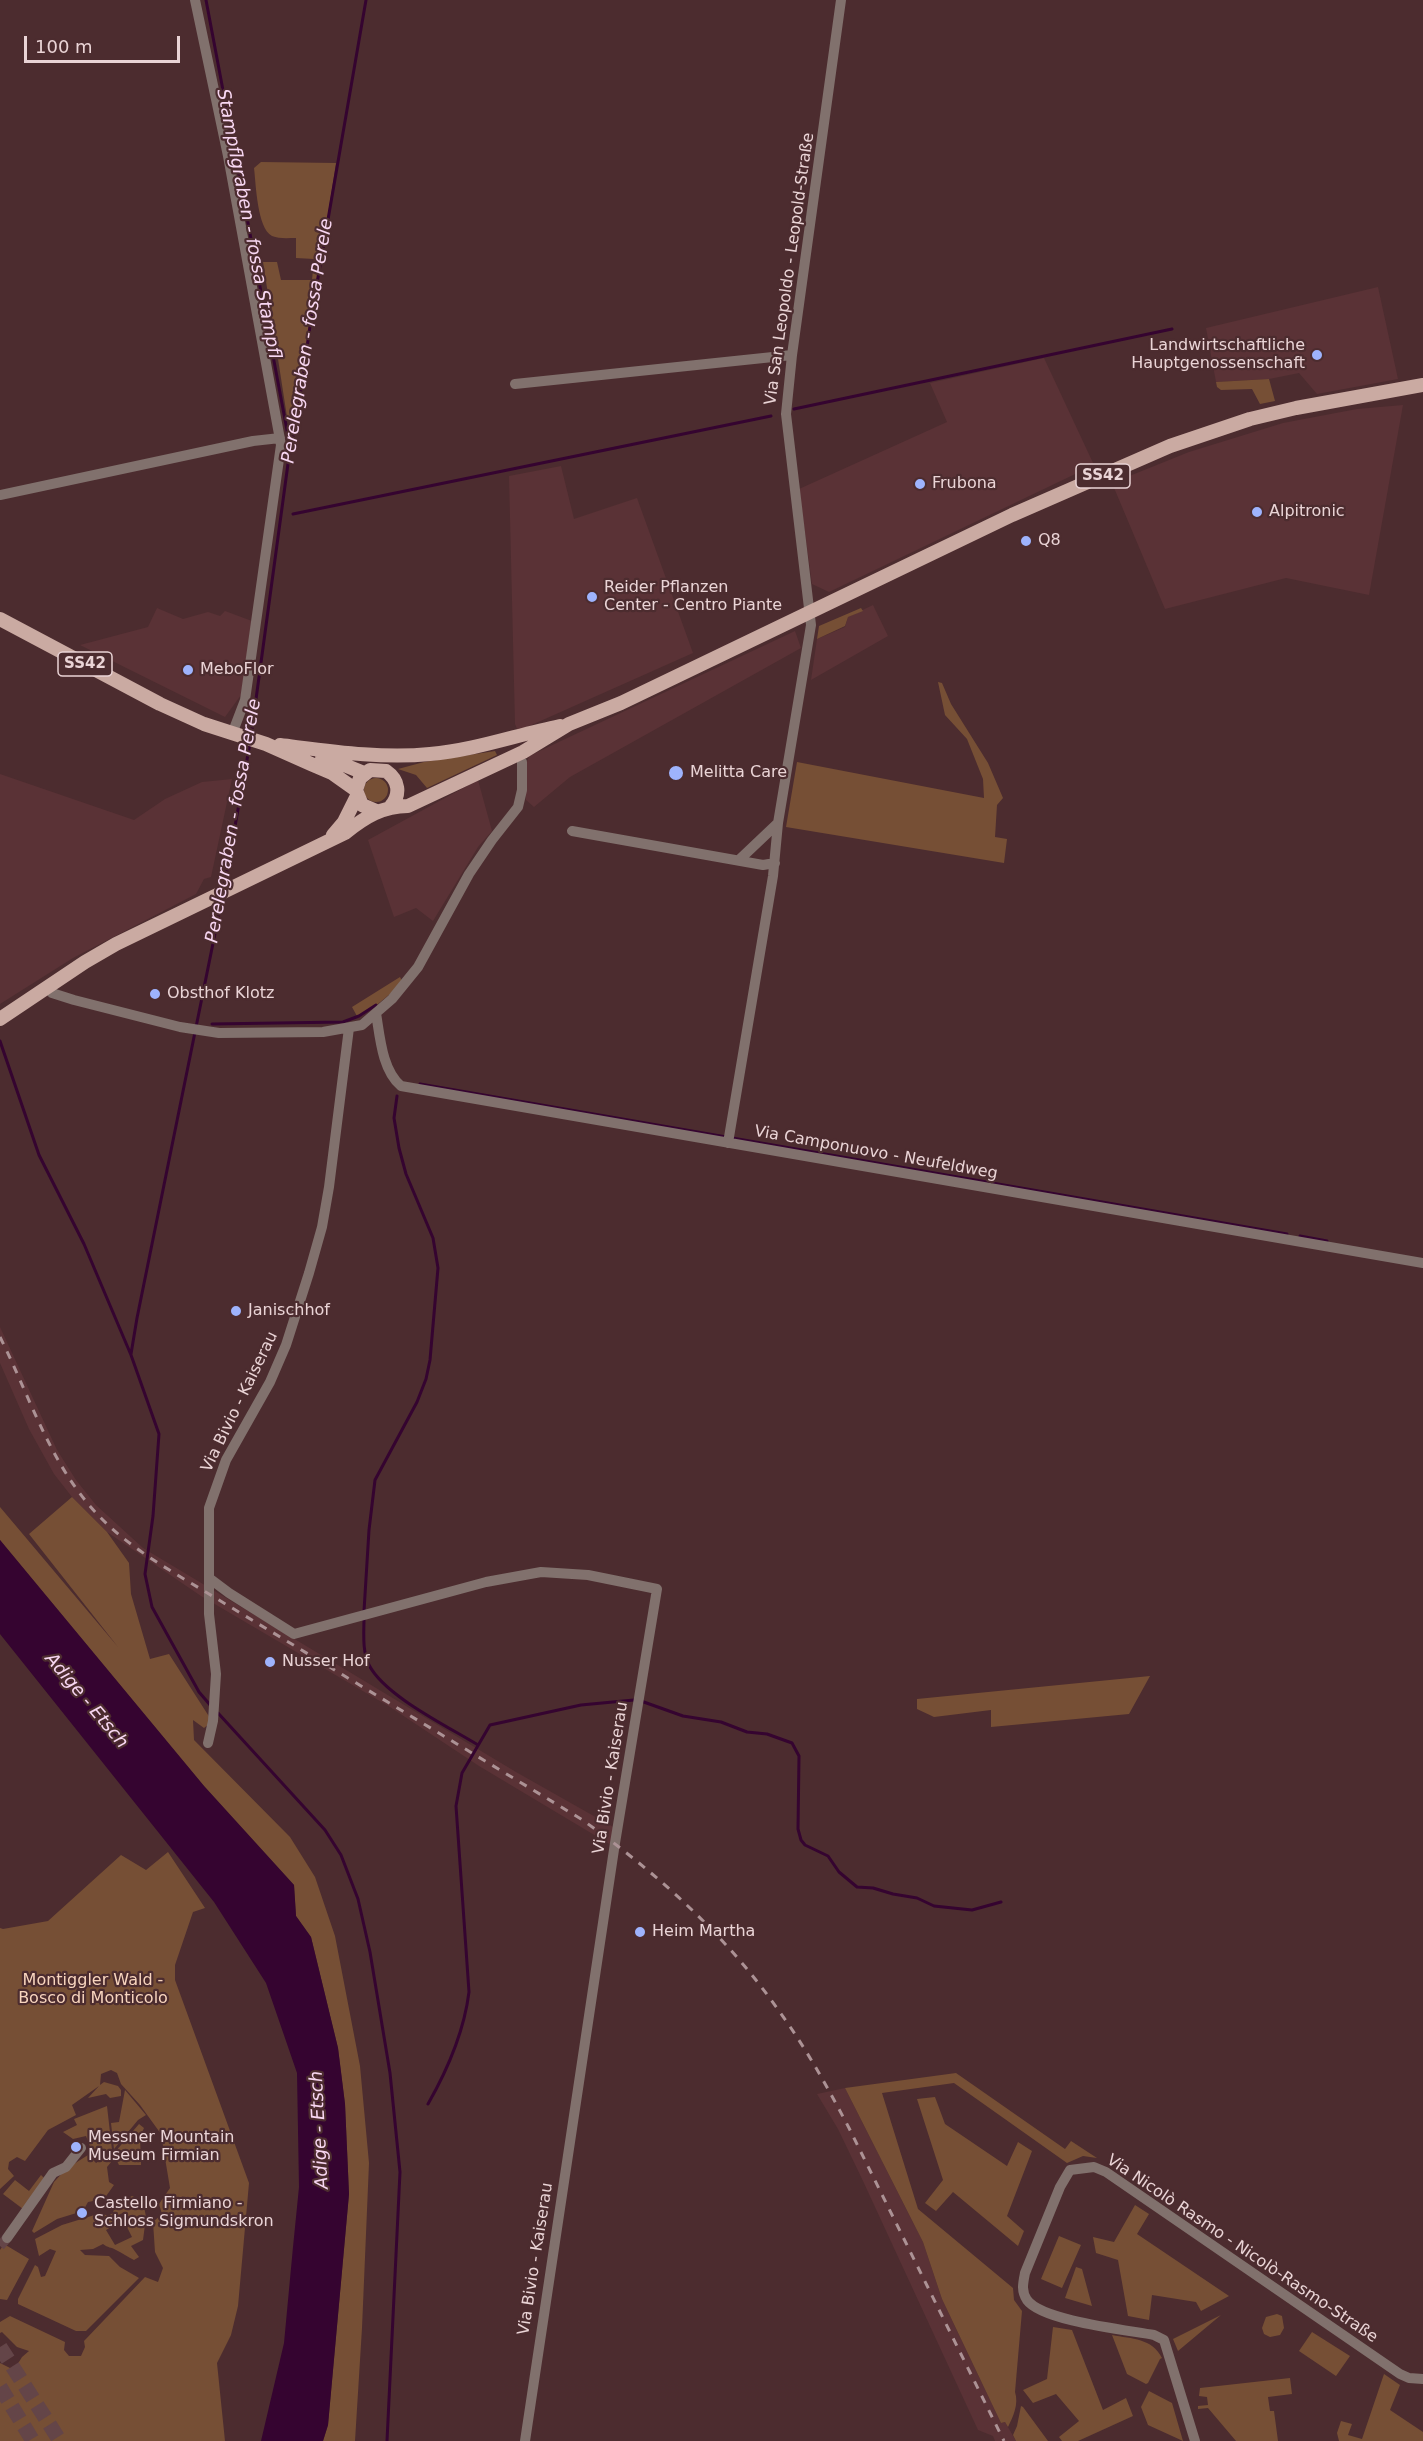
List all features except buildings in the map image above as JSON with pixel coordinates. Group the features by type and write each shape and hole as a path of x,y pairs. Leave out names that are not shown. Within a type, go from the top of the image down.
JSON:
{"main road":[{"name":"SS42","path":"269,744 332,773 356,793 362,805 376,811 391,806 408,806 522,752 569,724 621,703 1012,515 1170,446 1296,408 1423,385"},
{"name":"SS42","path":"0,619 160,704 237,736 325,757 364,773 377,769 386,771 429,754"},
{"name":"SS42","path":"269,744 338,753 429,754 489,745 569,724"},
{"path":"386,771 393,777 398,789 397,797 391,806"},
{"path":"328,841 344,822 356,793 357,783 364,773"},
{"path":"1,1018 116,944 345,833 376,811"}],"street":[{"path":"195,0 228,156 281,445 245,700 237,736"},
{"name":"Via San Leopoldo - Leopold-Straße","path":"728,1138 775,862 778,823 811,625 786,414 840,0"},
{"path":"515,384 792,355"},
{"path":"0,495 253,441 280,438"},
{"path":"47,987 52,993 74,1000 187,1028 219,1033 323,1032 362,1025 392,999 418,967 469,874 518,807 522,790 522,762"},
{"path":"739,860 778,823"},
{"path":"572,831 763,865 775,862"},
{"name":"Via Camponuovo - Neufeldweg","path":"376,1013 387,1066 393,1079 401,1086 728,1138 1423,1263"},
{"name":"Via Bivio - Kaiserau","path":"208,1743 216,1695 215,1660 209,1614 209,1508 226,1460 270,1382 286,1346 322,1227 349,1028"},
{"name":"Via Bivio - Kaiserau","path":"209,1578 294,1634 474,1585 541,1572 588,1575 657,1589 615,1843 525,2441"},
{"path":"7,2238 53,2173 66,2167 81,2148"},
{"name":"Via Nicolò Rasmo - Nicolò-Rasmo-Straße","path":"1195,2441 1164,2340 1154,2335 1052,2316 1037,2309 1026,2299 1022,2287 1025,2273 1056,2196 1070,2170 1082,2167 1106,2172 1400,2374 1409,2378 1423,2379"}],"shaded area":[{"path":"1378,287 1398,379 1317,394 1299,373 1269,379 1216,382 1206,328"},
{"path":"1044,358 1094,465 829,592 812,584 799,489 947,422 930,383"},
{"name":"Alpitronic","path":"1403,405 1369,595 1286,578 1165,609 1112,483 1189,452 1283,423 1357,409"},
{"name":"Reider Pflanzen Center - Centro Piante","path":"561,466 574,519 637,498 693,653 518,731 515,724 509,476"},
{"path":"873,605 888,636 811,680 817,639 845,627 848,617"},
{"name":"MeboFlor","path":"157,608 183,619 208,612 220,616 225,611 252,621 241,695 225,717 80,645 148,627"},
{"path":"795,631 801,648 570,777 534,807 526,800 526,765 529,756"},
{"path":"0,774 134,820 165,799 202,782 232,779 211,877 204,879 196,894 73,958 0,1004"},
{"path":"478,780 492,831 478,847 433,921 416,908 394,917 368,840"},
{"path":"0,1327 57,1450 76,1480 96,1505 143,1548 516,1772 615,1828 611,1845 479,1766 390,1707 201,1596 107,1532 72,1497 54,1474 29,1429 0,1363"},
{"path":"845,2088 923,2242 942,2299 1001,2423 1005,2422 1016,2441 995,2441 993,2436 978,2430 863,2181 838,2129 817,2094"}],"green space":[{"path":"261,162 336,163 296,418 287,417 263,262 277,262 281,280 312,280 314,259 296,258 296,238 272,236 263,224 258,205 254,168"},
{"path":"1269,379 1275,401 1260,404 1252,389 1221,390 1217,387 1216,382"},
{"path":"861,608 863,611 848,617 845,626 817,639 819,626"},
{"path":"938,682 942,683 951,704 988,763 1003,798 997,805 995,837 1007,839 1004,863 786,827 797,762 984,798 983,779 967,739 945,715"},
{"path":"495,751 497,755 427,788 416,775 398,769 424,762"},
{"path":"376,778 381,779 387,785 387,795 381,801 376,802 371,801 365,795 364,790 365,785 371,779"},
{"path":"400,977 403,983 358,1018 352,1007"},
{"path":"72,1497 107,1532 129,1563 131,1594 150,1659 169,1654 210,1718 209,1724 204,1728 193,1720 194,1740 290,1837 315,1877 335,1936 360,2066 369,2163 355,2441 323,2441 328,2425 349,2194 345,2104 338,2048 311,1937 296,1916 294,1885 204,1786 0,1540 0,1507 118,1647 29,1534"},
{"path":"1150,1676 1129,1714 991,1727 991,1710 934,1717 917,1709 917,1699"},
{"name":"Montiggler Wald - Bosco di Monticolo","path":"168,1852 205,1908 193,1912 175,1965 175,1980 249,2183 238,2306 231,2335 217,2363 225,2441 0,2441 0,2363 14,2370 29,2351 17,2347 2,2332 0,2333 0,2322 10,2316 65,2342 64,2350 69,2356 81,2356 85,2347 84,2341 145,2277 158,2282 163,2268 155,2252 153,2222 162,2214 159,2204 170,2188 161,2134 121,2084 117,2073 111,2070 101,2074 100,2085 104,2082 118,2086 121,2096 110,2098 106,2094 88,2098 99,2086 72,2105 76,2115 48,2130 25,2161 17,2157 9,2162 8,2169 14,2176 0,2189 0,1928 48,1921 121,1855 146,1870"},
{"path":"956,2073 1065,2149 1071,2141 1097,2158 1083,2156 1067,2163 954,2083 882,2093 918,2209 1013,2288 1014,2300 1022,2311 1015,2392 1016,2406 1008,2427 1005,2422 1001,2423 942,2299 923,2242 845,2088"},
{"path":"125,2090 146,2115 138,2120 114,2149 111,2123 119,2122"},
{"path":"935,2097 945,2124 1007,2166 1018,2142 1032,2151 1007,2216 1024,2231 1018,2246 953,2192 936,2211 925,2203 943,2180 917,2099"},
{"path":"107,2106 112,2150 97,2158 90,2151 86,2136 73,2139 63,2132 77,2125 74,2119"},
{"path":"139,2124 144,2128 140,2137 141,2165 119,2165 115,2152"},
{"path":"111,2154 112,2161 107,2167 109,2182 114,2185 104,2199 88,2202 83,2211 57,2219 34,2233 32,2231 54,2182 66,2169 88,2155 96,2163"},
{"path":"41,2175 45,2179 23,2209 3,2194 15,2180 29,2191"},
{"path":"132,2196 143,2201 146,2217 143,2240 131,2246 139,2257 134,2260 103,2244 93,2249 80,2250 85,2255 109,2256 120,2267 139,2278 86,2331 76,2331 18,2304 18,2299 35,2265 41,2277 45,2276 56,2251 50,2249 39,2256 35,2239 62,2225 101,2213 108,2216 113,2213 115,2205","holes":["125,2212 130,2220 125,2223 132,2237 115,2245 106,2230 118,2223 116,2216"]},
{"path":"1135,2205 1149,2214 1137,2234 1229,2296 1201,2311 1196,2302 1152,2295 1149,2320 1128,2316 1118,2260 1096,2253 1093,2237 1114,2242"},
{"path":"1059,2236 1081,2245 1062,2288 1041,2279"},
{"path":"4,2244 29,2259 7,2300 0,2299 0,2250"},
{"path":"1076,2267 1082,2269 1092,2306 1065,2298"},
{"path":"1277,2314 1282,2316 1284,2328 1280,2335 1270,2337 1264,2334 1262,2328 1266,2317"},
{"path":"1221,2315 1178,2351 1173,2339"},
{"path":"1053,2327 1072,2330 1103,2410 1126,2398 1133,2416 1078,2441 1062,2441 1059,2437 1079,2421 1056,2394 1033,2403 1023,2390 1047,2379"},
{"path":"1312,2332 1350,2356 1336,2376 1299,2351"},
{"path":"1112,2335 1141,2340 1158,2351 1162,2358 1148,2383 1127,2374"},
{"path":"1384,2374 1400,2385 1390,2410 1423,2432 1423,2441 1339,2441 1337,2433 1341,2421 1352,2424 1348,2435 1362,2439"},
{"path":"1290,2378 1292,2394 1268,2397 1270,2411 1274,2411 1278,2441 1236,2441 1208,2408 1198,2409 1198,2406 1208,2405 1207,2397 1199,2396 1200,2388"},
{"path":"1149,2391 1172,2403 1183,2441 1148,2425 1141,2407"},
{"path":"1021,2406 1048,2441 1016,2441 1013,2435"}],"water":[{"name":"Adige - Etsch","path":"0,1540 204,1786 294,1885 296,1916 311,1937 338,2048 345,2104 349,2194 328,2425 323,2441 261,2441 284,2343 299,2187 297,2073 266,1983 214,1902 0,1634"}],"waterway":[{"name":"Stampflgraben - fossa Stampfl","path":"206,0 290,446"},
{"name":"Perelegraben - fossa Perele","path":"251,736 290,449 366,0"},
{"path":"794,409 1172,329"},
{"path":"293,514 771,416"},
{"name":"Perelegraben - fossa Perele","path":"224,887 250,743"},
{"name":"Perelegraben - fossa Perele","path":"131,1354 222,899"},
{"path":"212,1024 343,1022 359,1016 376,1005"},
{"path":"0,1041 39,1155 84,1244 131,1355 159,1434 153,1516 145,1574 152,1607 199,1692 211,1706"},
{"path":"420,1084 1287,1234"},
{"path":"364,1611 375,1480 417,1402 426,1379 430,1360 438,1268 433,1238 406,1174 399,1148 394,1118 397,1096"},
{"path":"1300,1236 1327,1241"},
{"path":"364,1618 365,1654 377,1677 418,1710 478,1745"},
{"path":"428,2104 454,2050 467,2007 469,1992 456,1806 462,1773 490,1725 581,1705 634,1700"},
{"path":"641,1701 683,1716 721,1722 747,1732 767,1734 792,1743 799,1756 798,1829 801,1840 805,1845 828,1856 839,1872 857,1887 873,1888 917,1898 934,1906 972,1910 1001,1902"},
{"path":"218,1713 325,1830 341,1855 358,1899 370,1952 390,2073 400,2172 387,2441"}],"tunnel":[{"path":"0,2246 7,2238"},
{"path":"0,2347 60,2441"},
{"path":"0,2387 33,2441"}],"railway":[{"path":"0,1337 55,1454 83,1497 112,1529 180,1577 581,1819 663,1883 736,1956 789,2025 833,2098 1004,2441"}],"place":[{"name":"Landwirtschaftliche Hauptgenossenschaft","path":"1317,355"},
{"name":"Frubona","path":"920,484"},
{"name":"Alpitronic","path":"1257,512"},
{"name":"Q8","path":"1026,541"},
{"name":"Reider Pflanzen Center - Centro Piante","path":"592,597"},
{"name":"MeboFlor","path":"188,670"},
{"name":"Melitta Care","path":"676,773"},
{"name":"Obsthof Klotz","path":"155,994"},
{"name":"Janischhof","path":"236,1311"},
{"name":"Nusser Hof","path":"270,1662"},
{"name":"Heim Martha","path":"640,1932"},
{"name":"Messner Mountain Museum Firmian","path":"76,2147"},
{"name":"Castello Firmiano - Schloss Sigmundskron","path":"82,2213"}]}
